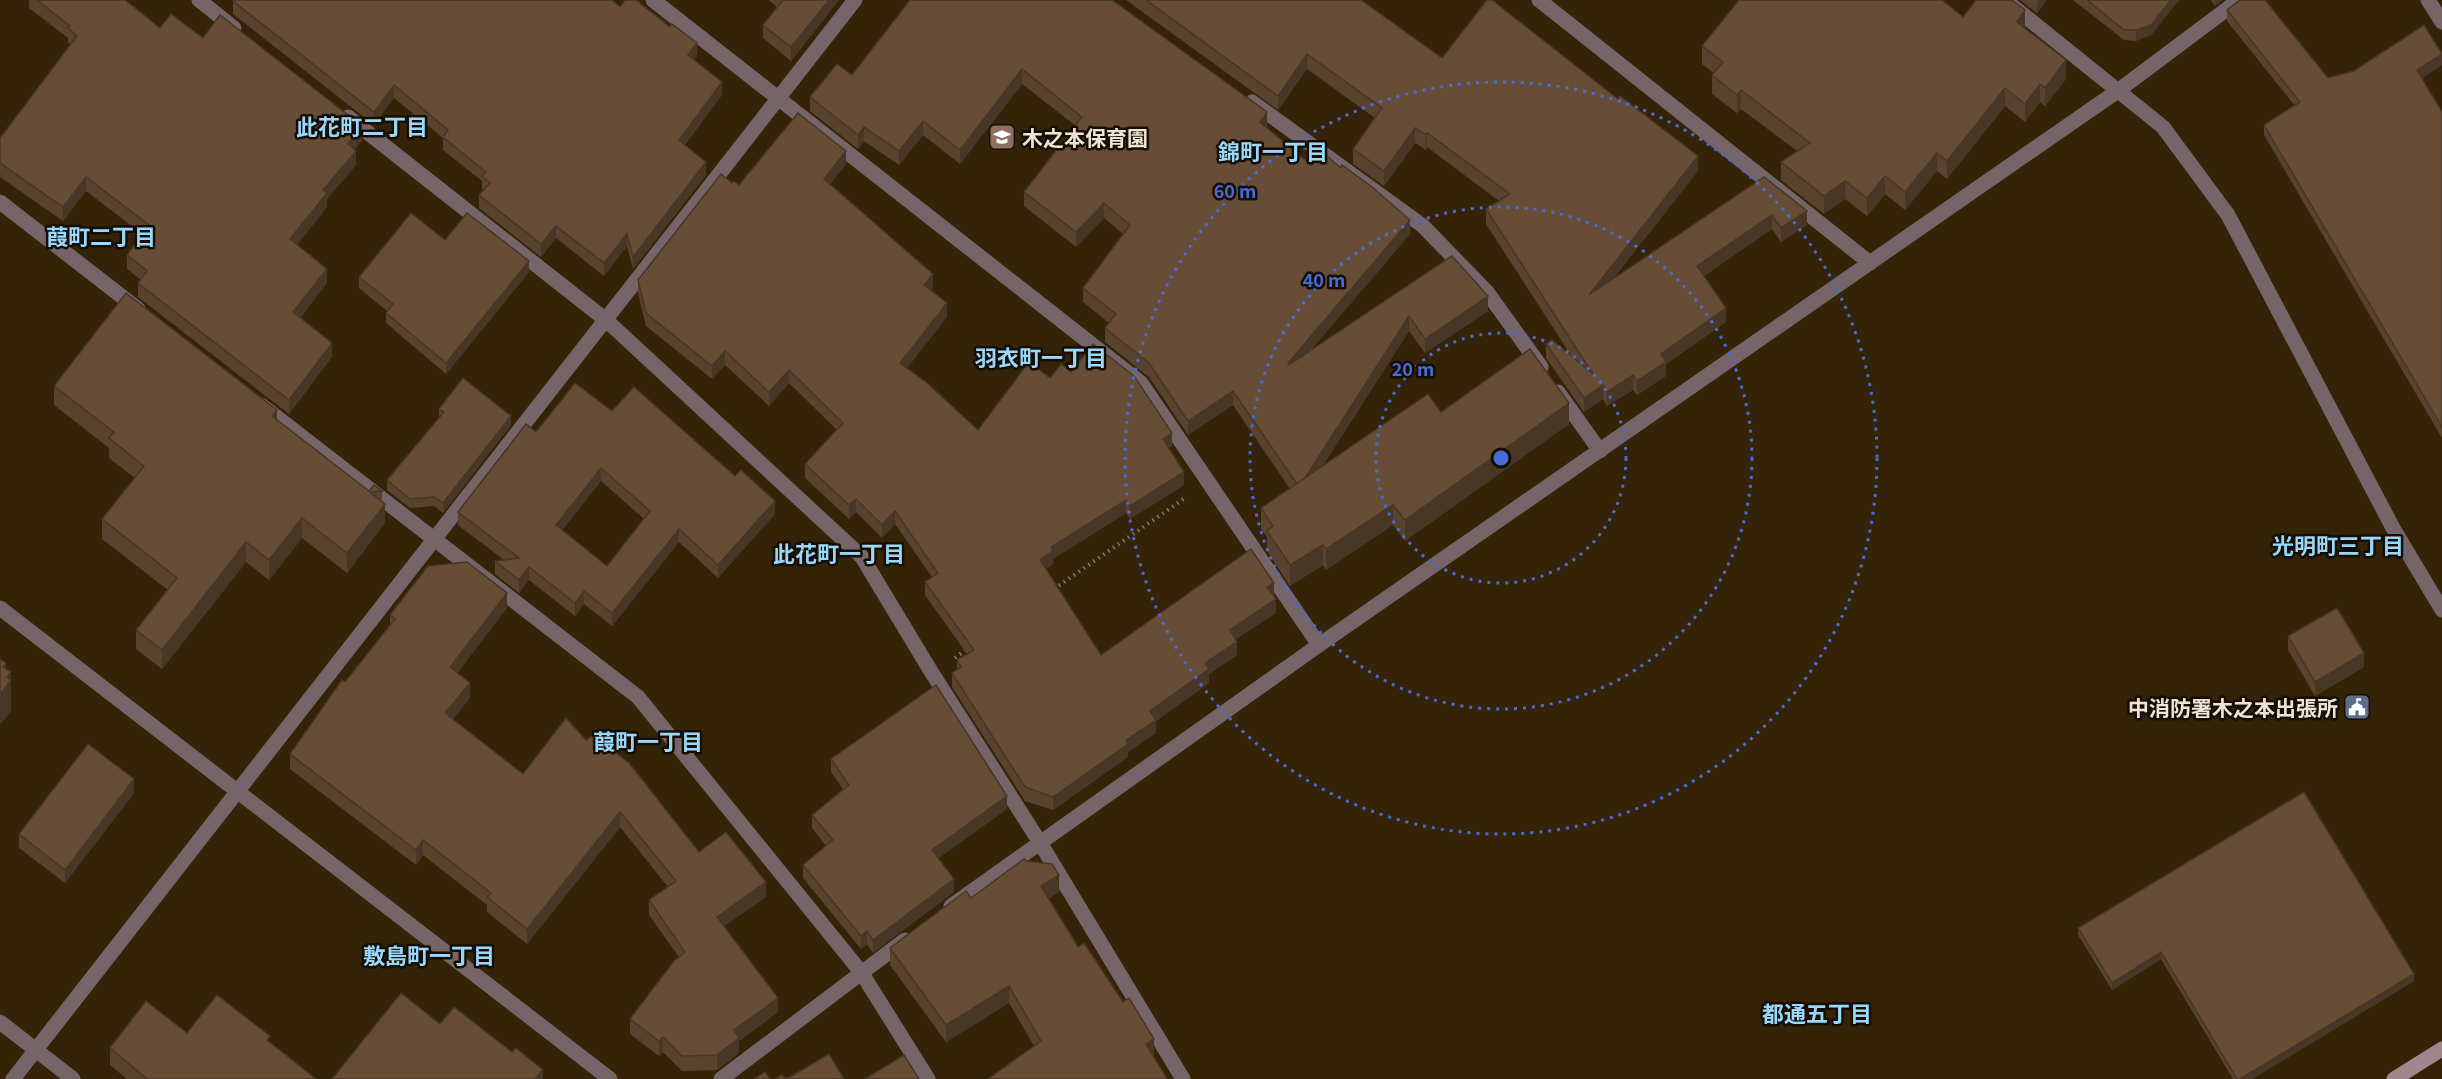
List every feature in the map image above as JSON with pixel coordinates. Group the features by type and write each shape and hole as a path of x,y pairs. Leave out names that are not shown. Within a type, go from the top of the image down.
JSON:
{"main road":[{"path":"2394,1079 2442,1049"}],"street":[{"path":"199,0 246,37"},
{"path":"653,0 1141,383 1319,645"},
{"path":"13,1079 855,0"},
{"path":"1539,0 1870,263"},
{"path":"2005,0 2163,127 2228,215 2393,528 2442,610"},
{"path":"936,917 1039,841 1319,645 2119,90 2239,0"},
{"path":"2428,0 2442,22"},
{"path":"1243,96 1424,226 1487,292 1600,451"},
{"path":"339,110 606,321 862,557 932,673 1039,841 1183,1079"},
{"path":"0,202 150,318"},
{"path":"252,398 638,696 861,972 928,1079"},
{"path":"0,608 237,794 610,1079"},
{"path":"721,1079 917,931"},
{"path":"0,1022 73,1079"}],"path":[{"path":"1050,591 1208,482"},
{"path":"932,673 971,646"}],"building":[{"path":"37,0 125,0 160,28 171,14 203,38 220,15 362,126 348,144 356,151 323,190 327,193 290,239 327,269 293,312 332,343 289,400 138,283 147,271 127,255 149,225 86,177 63,207 0,163 0,138 77,36 68,28 70,26"},
{"path":"234,0 612,0 620,7 625,0 636,0 670,27 672,24 697,43 688,55 722,82 679,140 706,162 633,257 627,234 604,263 556,226 541,244 479,195 490,183 482,176 486,172 443,137 448,130 394,85 374,112"},
{"path":"783,0 829,0 791,47 763,25"},
{"path":"910,0 1112,0 1267,112 1260,122 1311,165 1322,152 1341,168 1342,165 1372,187 1410,220 1288,363 1289,365 1452,256 1488,296 1425,339 1409,316 1305,478 1297,484 1233,391 1188,421 1149,363 1105,328 1116,314 1083,288 1130,225 1104,203 1076,232 1024,192 1082,117 1022,69 960,150 923,121 899,151 864,127 858,135 810,97 837,64 852,75"},
{"path":"1146,0 1361,0 1442,58 1487,0 1492,0 1618,99 1620,96 1698,156 1589,295 1764,177 1807,211 1781,228 1772,215 1697,266 1726,308 1661,354 1666,362 1637,381 1633,375 1607,392 1603,385 1584,398 1546,344 1552,340 1593,374 1486,209 1510,194 1427,133 1426,135 1415,128 1384,171 1353,149 1382,108 1307,54 1278,96"},
{"path":"1739,0 1942,0 1963,17 1976,0 2012,0 2025,10 2017,22 2066,60 2045,88 2040,84 2025,104 2005,88 1947,161 1937,153 1905,192 1885,176 1867,198 1845,181 1824,196 1781,162 1810,143 1741,90 1737,95 1712,75 1723,62 1702,46"},
{"path":"2087,0 2171,0 2151,25 2136,30 2124,30"},
{"path":"2240,0 2265,0 2328,78 2354,71 2424,25 2442,54 2417,70 2442,112 2442,427 2264,125 2300,102 2227,10"},
{"path":"798,113 846,151 824,179 933,274 924,285 947,303 900,363 926,382 978,430 1029,362 1050,378 1061,364 1071,372 1093,344 1134,376 1172,433 1163,439 1184,472 1130,506 1126,500 1051,547 1053,551 1040,560 1101,655 1251,549 1274,583 1267,587 1276,599 1230,630 1237,642 1205,663 1209,669 1150,711 1156,720 1126,740 1128,744 1053,797 1025,787 952,673 961,667 957,660 974,650 925,582 938,573 895,511 882,525 856,499 849,505 805,464 843,423 789,370 769,392 725,351 712,366 646,313 638,280 721,174 732,183 734,181 739,185"},
{"path":"411,213 445,240 467,213 529,261 446,363 386,313 393,304 359,277"},
{"path":"126,293 277,410 272,416 369,491 374,485 382,491 370,492 385,504 347,553 302,518 269,560 246,542 162,650 136,630 177,578 102,519 144,466 109,438 114,432 54,386"},
{"path":"1530,349 1569,403 1405,520 1393,505 1326,549 1323,545 1290,565 1267,531 1273,526 1261,508 1428,394 1441,412"},
{"path":"463,378 511,416 443,503 434,497 410,499 387,480 444,412 439,409"},
{"path":"575,383 612,411 634,387 735,476 741,470 775,501 718,565 679,529 612,613 584,591 575,603 529,567 519,580 495,561 519,558 458,512 526,424 536,432","holes":["601,468 650,511 607,566 556,525"]},
{"path":"467,562 507,593 450,667 470,683 445,713 523,774 566,718 586,740 593,735 629,763 699,852 726,832 766,882 717,917 778,998 734,1030 739,1038 717,1055 682,1056 663,1037 659,1041 630,1019 674,961 685,952 649,900 676,881 620,812 527,929 487,897 491,893 423,840 416,850 290,754 342,680 345,682 395,619 390,615 428,566"},
{"path":"2337,608 2364,653 2315,682 2288,636"},
{"path":"0,659 6,663 3,667 11,672 7,677 11,680 0,694"},
{"path":"936,685 1007,796 932,850 954,879 873,940 867,931 861,936 803,865 833,840 812,815 849,785 831,759"},
{"path":"88,744 134,779 65,870 19,834"},
{"path":"2304,792 2414,974 2237,1079 2161,952 2112,983 2078,928"},
{"path":"1024,859 1052,864 1059,875 1041,886 1078,947 1084,943 1123,1002 1129,998 1154,1039 1146,1044 1167,1079 988,1079 1041,1041 1009,986 946,1025 890,948 966,891 971,898"},
{"path":"401,993 440,1024 454,1007 512,1052 516,1048 543,1070 535,1079 332,1079"},
{"path":"217,995 270,1036 267,1040 316,1079 145,1079 110,1048 146,1001 187,1033"},
{"path":"829,1054 844,1079 775,1079 782,1075 785,1078 790,1077"},
{"path":"904,1055 919,1079 865,1079"},
{"path":"765,1072 770,1079 754,1079"}],"place":[{"name":"木之本保育園","path":"1002,137"},
{"name":"中消防署木之本出張所","path":"2357,707"}],"district":[{"name":"此花町二丁目","path":"362,125"},
{"name":"錦町一丁目","path":"1273,150"},
{"name":"葭町二丁目","path":"101,235"},
{"name":"羽衣町一丁目","path":"1041,356"},
{"name":"光明町三丁目","path":"2338,544"},
{"name":"此花町一丁目","path":"839,552"},
{"name":"葭町一丁目","path":"648,740"},
{"name":"敷島町一丁目","path":"429,954"},
{"name":"都通五丁目","path":"1817,1012"}]}
